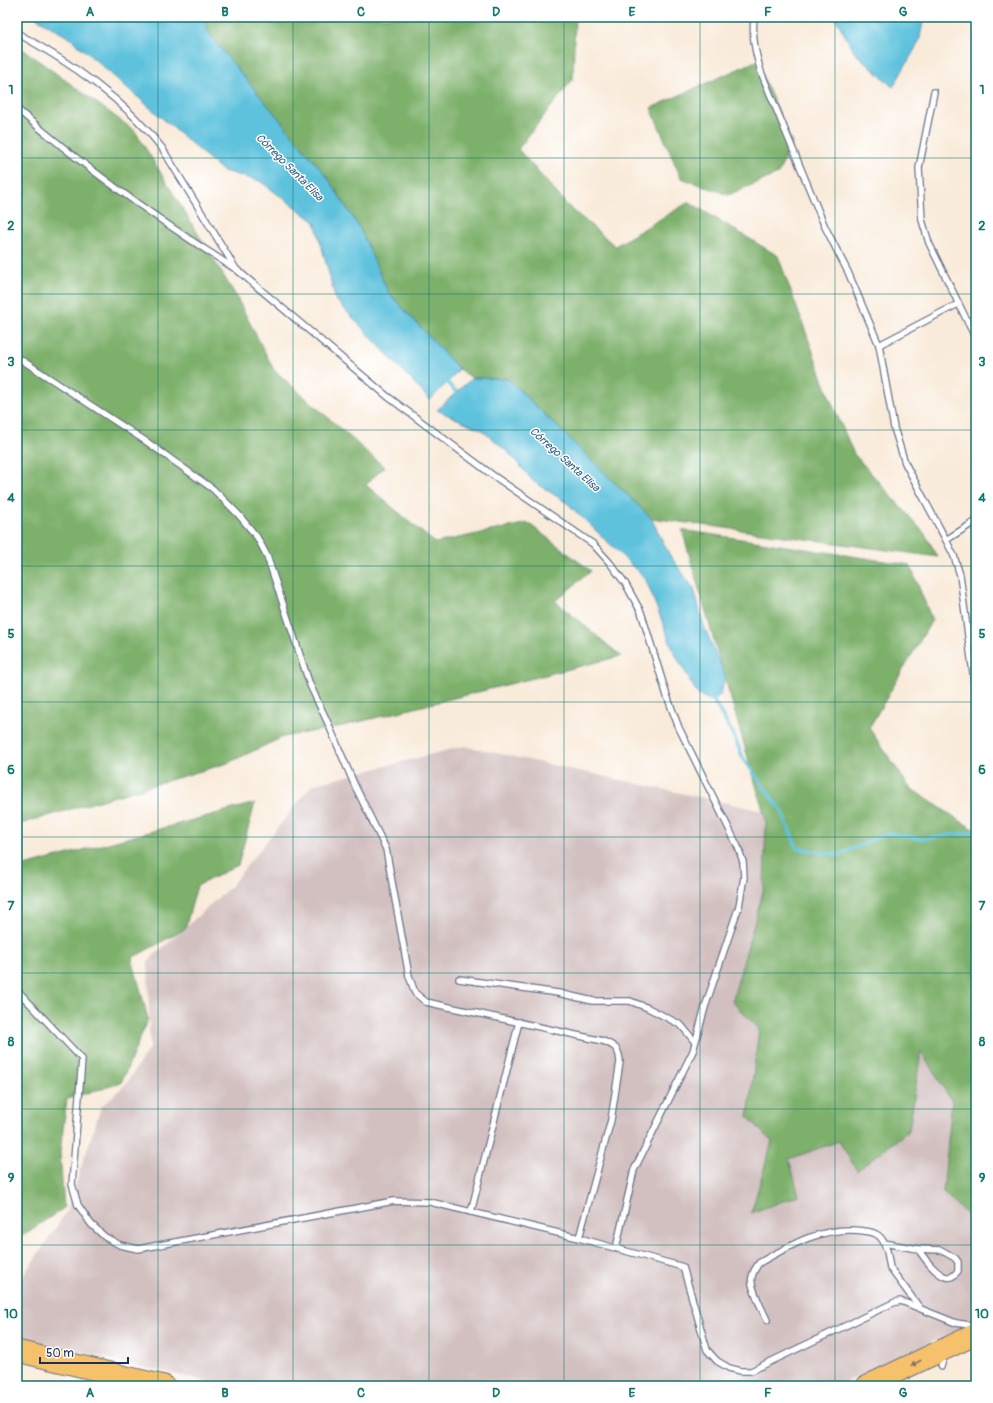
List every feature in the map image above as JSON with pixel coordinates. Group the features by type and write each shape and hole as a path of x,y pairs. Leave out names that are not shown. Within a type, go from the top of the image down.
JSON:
{"highway":[{"path":"902,1386 976,1334"},
{"path":"867,1386 943,1358 976,1349"},
{"path":"17,1351 106,1386"},
{"path":"17,1363 61,1368 124,1381 164,1386"}],"lane":[{"path":"754,17 753,33 755,49 761,72 825,227 848,272 879,345 894,428 905,463 954,556 960,575 976,696"},
{"path":"17,33 44,48 87,77 148,131 162,148 236,269"},
{"path":"934,92 919,168 922,220 930,243 976,339"},
{"path":"17,109 77,160 122,194 180,235 236,269 387,396 491,474 593,544 625,583 641,612 667,696 679,728 738,846 743,862 744,877 739,906 705,1007 693,1051 634,1170 616,1248"},
{"path":"879,345 958,304"},
{"path":"17,357 147,442 213,489 238,514 257,537 268,556 310,685 328,722 355,786 386,849 409,976 415,993 426,1002 603,1041 611,1044 619,1052 620,1062 611,1120 579,1238"},
{"path":"946,540 976,520"},
{"path":"459,979 558,993 593,1001 630,1001 648,1008 681,1025 696,1042"},
{"path":"17,990 82,1059 72,1184 78,1205 91,1224 105,1237 120,1245 138,1249 394,1201 430,1202 579,1238 683,1267 707,1350 717,1361 729,1368 741,1371 751,1371 893,1303 900,1302 919,1307 956,1323 976,1326"},
{"path":"471,1212 519,1022"},
{"path":"767,1320 752,1284 752,1276 759,1263 809,1237 831,1231 855,1229 872,1232 881,1238 887,1251 890,1268 919,1307"},
{"path":"884,1243 918,1249 941,1250 955,1258 958,1262 958,1271 953,1277 946,1278 928,1263 918,1249"}],"shaded area":[{"path":"464,746 976,857 976,1322 838,1386 227,1386 17,1338 17,1285 67,1211 101,1107 126,1084 150,1047 148,961 229,888 312,785"}],"green space":[{"path":"202,17 575,17 573,79 518,149 567,205 615,246 689,202 778,256 831,401 854,454 925,534 938,557 651,518 508,379 472,378 459,369 388,292 360,229 328,178 212,38"},
{"path":"17,45 135,131 236,296 274,370 384,467 366,485 435,543 528,523 591,571 555,601 621,656 343,726 283,737 228,763 17,825"},
{"path":"756,61 792,143 778,174 728,195 681,178 651,108"},
{"path":"682,530 910,565 932,620 869,728 910,788 976,831 975,1223 943,1192 952,1101 921,1052 909,1130 857,1171 839,1141 789,1159 799,1195 751,1213 772,1142 748,1117 759,1029 732,1002 764,888 766,820"},
{"path":"255,803 238,865 197,886 185,929 132,958 148,1019 121,1083 67,1099 60,1152 64,1208 17,1239 17,868"}],"water":[{"path":"35,17 202,17 212,38 328,178 360,229 388,292 459,369 447,383 430,400 336,300 315,222 260,181 223,171 71,39"},
{"path":"835,17 924,17 919,42 893,87 854,52"},
{"path":"472,378 508,379 651,518 669,554 694,589 704,626 725,676 721,694 713,701 698,695 674,652 646,580 567,503 533,481 509,453 482,430 437,410"}],"waterway":[{"name":"Córrego Santa Elisa","path":"445,380 457,393 461,395"},
{"name":"Córrego Santa Elisa","path":"712,698 733,734 743,758 782,811 797,848 838,855 889,833 922,839 972,832 976,830"}]}
